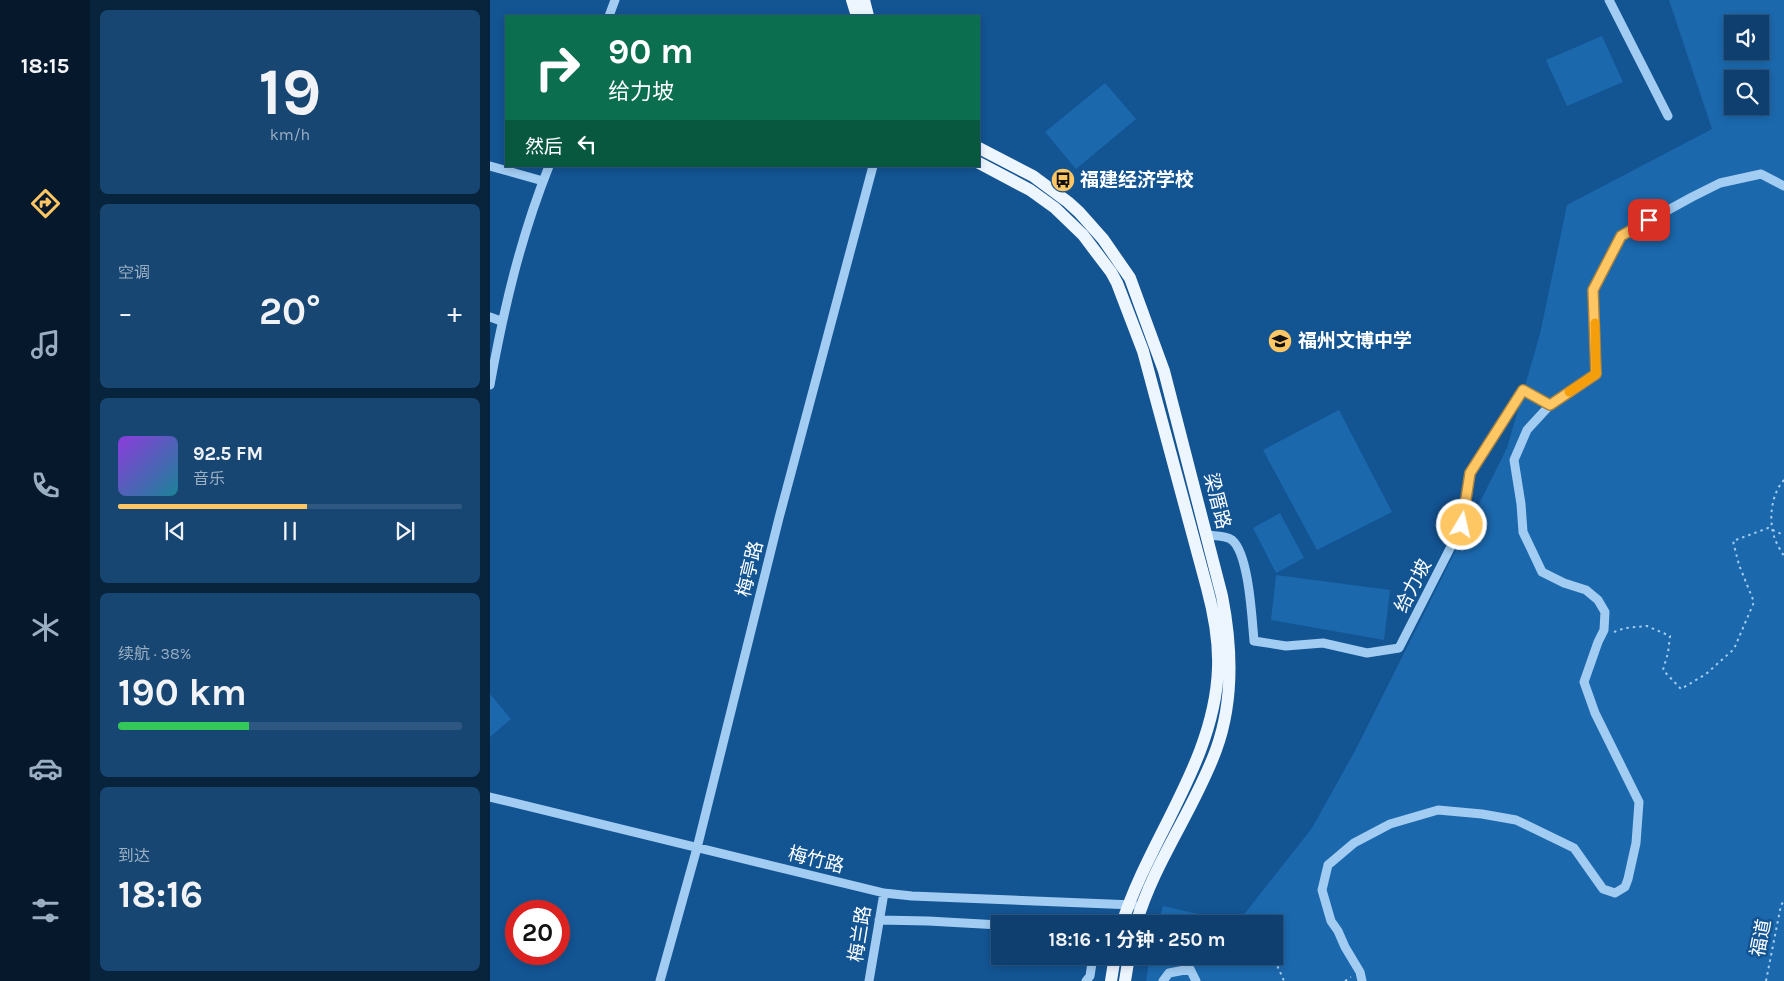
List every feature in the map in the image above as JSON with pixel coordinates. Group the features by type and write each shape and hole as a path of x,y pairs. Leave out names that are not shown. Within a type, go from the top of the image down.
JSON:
{"main road":[{"path":"852,0 857,15"},
{"path":"864,0 868,15"},
{"name":"梁厝路","path":"980,149 1033,176 1068,202 1092,226 1124,268 1139,299 1164,371 1222,596 1230,655 1230,683 1225,717 1210,766 1154,876 1138,915"},
{"name":"梁厝路","path":"980,164 1030,190 1056,208 1088,241 1117,283 1143,351 1211,602 1218,667 1215,697 1206,735 1125,915"},
{"path":"1111,981 1114,965"},
{"path":"1125,981 1128,965"}],"street":[{"path":"609,15 615,0"},
{"path":"1609,0 1668,116"},
{"path":"490,166 543,181"},
{"path":"490,385 501,321 518,253 549,167"},
{"name":"梅亭路","path":"660,981 697,848 780,518 873,167"},
{"path":"1362,981 1360,972 1331,921 1322,890 1328,865 1354,843 1390,824 1438,810 1482,814 1516,820 1574,848 1603,889 1615,893 1625,887 1636,843 1639,802 1595,713 1584,682 1604,630 1605,612 1598,600 1586,590 1564,583 1542,572 1523,532 1522,504 1514,460 1527,430 1550,405 1596,374 1593,290 1621,236 1720,183 1761,174 1784,186"},
{"path":"490,317 501,321"},
{"name":"给力坡","path":"1206,535 1228,538 1238,548 1248,578 1254,641 1286,646 1323,643 1367,653 1399,648 1462,525 1470,473 1523,390 1550,405"},
{"name":"梅竹路","path":"490,797 884,893 922,897 1141,905"},
{"name":"梅兰路","path":"869,981 884,893"},
{"path":"879,920 991,924"},
{"path":"1086,981 1090,976 1092,965"},
{"path":"1163,981 1169,973 1190,969 1196,981"}],"path":[{"path":"1784,480 1778,486 1772,516 1774,538 1784,556"},
{"path":"1604,630 1608,634 1625,628 1648,626 1670,636 1663,670 1681,689 1706,674 1734,649 1754,602 1739,565 1733,541 1768,528 1784,535"},
{"name":"福道","path":"1766,981 1781,905 1784,902"},
{"path":"1277,965 1284,981"}],"shaded area":[{"path":"1669,0 1784,0 1784,981 1146,981 1149,965 1283,965 1283,915 1244,915 1312,828 1356,749 1507,448 1540,334 1567,205 1712,129"},
{"path":"1602,36 1623,82 1567,106 1546,60"},
{"path":"1105,83 1136,119 1076,169 1045,132"},
{"path":"1339,410 1392,512 1317,550 1263,450"},
{"path":"1280,513 1304,558 1276,573 1253,528"},
{"path":"1276,575 1390,590 1384,640 1271,620"},
{"path":"490,694 511,719 490,737"},
{"path":"1163,906 1202,915 1160,915"}],"slow traffic":[{"path":"1569,392 1596,374 1595,323"}],"place":[{"name":"福建经济学校","path":"1063,180"},
{"name":"福州文博中学","path":"1280,341"}],"route":[{"path":"1462,525 1470,473 1523,390 1550,405 1596,374 1593,290 1621,236 1649,220"}]}
